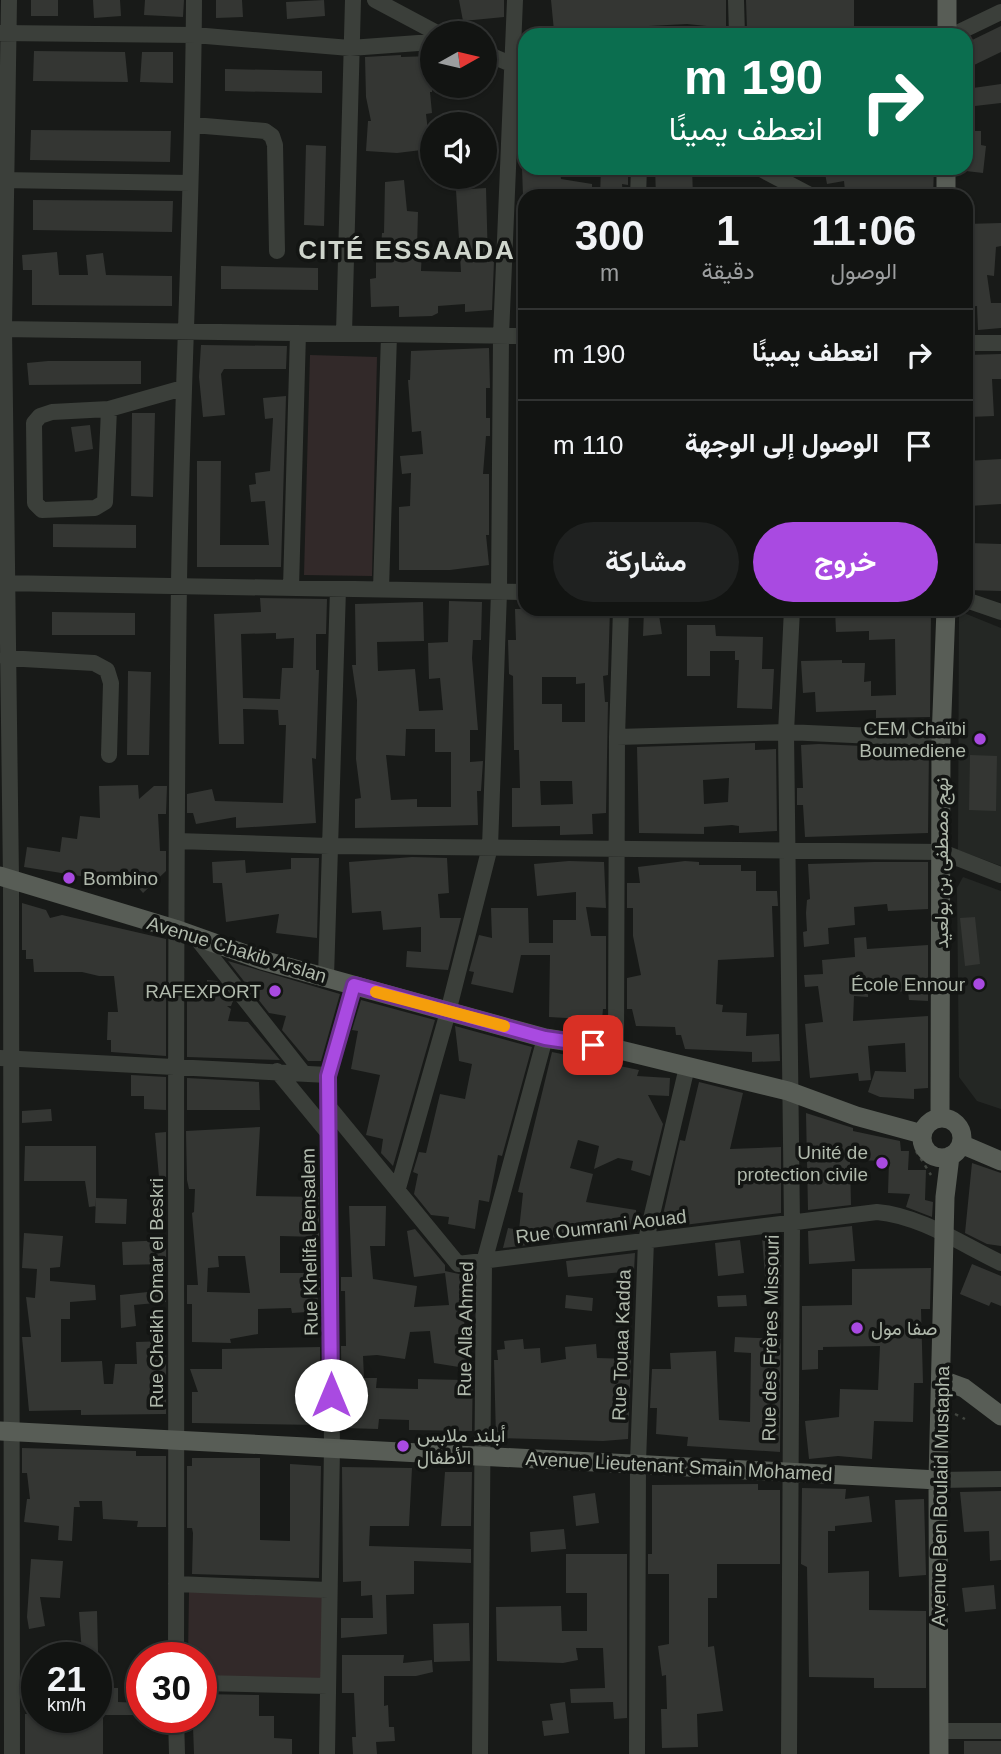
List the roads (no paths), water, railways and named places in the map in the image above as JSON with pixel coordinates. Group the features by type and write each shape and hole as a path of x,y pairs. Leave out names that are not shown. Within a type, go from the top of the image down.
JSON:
{"main road":[{"path":"947,0 947,28"},
{"name":"نهج مصطفى بن بولعيد","path":"940,1117 941,739 946,616"},
{"name":"Avenue Chakib Arslan","path":"6,878 175,929 262,960 448,1012 545,1038 617,1049 788,1091 856,1116 922,1134"},
{"path":"948,1152 961,1130 957,1124 940,1117 930,1121 922,1134 924,1147 948,1152 999,1155"},
{"name":"Avenue Ben Boulaid Mustapha","path":"937,1747 938,1480 948,1152"},
{"path":"942,1380 964,1388 1001,1416"},
{"name":"Avenue Lieutenant Smain Mohamed","path":"6,1431 638,1462 938,1480"}],"street":[{"path":"9,0 4,33 2,583 6,658 6,1431 12,1754"},
{"name":"Rue Cheikh Omar el Beskri","path":"176,1642 178,1068 175,929 183,388 193,125 194,0"},
{"path":"344,333 353,0"},
{"path":"375,0 420,24"},
{"path":"515,0 518,32"},
{"path":"736,0 737,28"},
{"path":"968,28 1001,12"},
{"path":"4,33 194,35 350,48 420,43"},
{"path":"398,1188 448,1012 490,847 499,592 501,336 518,67 497,58"},
{"path":"193,125 265,131 272,136 275,145 277,251"},
{"path":"769,175 789,189"},
{"path":"3,180 190,183"},
{"path":"2,328 518,336"},
{"path":"291,588 298,333"},
{"path":"381,589 389,335"},
{"path":"973,343 1001,344"},
{"path":"109,409 107,493 104,502 95,508 42,510 35,503 34,424 40,416 52,412 109,409 183,388"},
{"path":"2,583 518,592"},
{"path":"326,977 338,589"},
{"path":"973,602 1001,612"},
{"path":"617,1049 617,737 621,616"},
{"name":"Rue des Frères Missouri","path":"789,1754 792,1224 788,1091 790,851 786,732 792,616"},
{"path":"6,658 94,663 107,670 111,683 109,755"},
{"path":"617,737 786,732 941,739"},
{"path":"177,841 329,846 942,852 1001,875"},
{"path":"195,936 304,1074"},
{"name":"Rue Khelifa Bensalem","path":"327,1754 332,1447 328,1076 354,985"},
{"name":"Rue Alla Ahmed","path":"480,1754 485,1262 545,1038"},
{"path":"6,1058 277,1071 328,1076"},
{"name":"Rue Touaa Kadda","path":"637,1754 638,1462 646,1240 687,1067"},
{"path":"277,1071 329,1134"},
{"name":"Rue Oumrani Aouad","path":"329,1107 458,1264 886,1213 938,1230 946,1237 1001,1263"},
{"path":"938,1480 1001,1479"},
{"path":"176,1584 328,1590"},
{"path":"217,1683 328,1686"},
{"path":"937,1747 1001,1731"},
{"path":"176,1733 177,1754"}],"place":[{"name":"CEM Chaïbi Boumediene","path":"980,739"},
{"name":"Bombino","path":"69,878"},
{"name":"École Ennour","path":"979,984"},
{"name":"RAFEXPORT","path":"275,991"},
{"name":"Unité de protection civile","path":"882,1163"},
{"name":"صفا مول","path":"857,1328"},
{"name":"أبلند ملابس اﻷطفال","path":"403,1446"}],"district":[{"name":"CITÉ ESSAADA","path":"407,250"}]}
